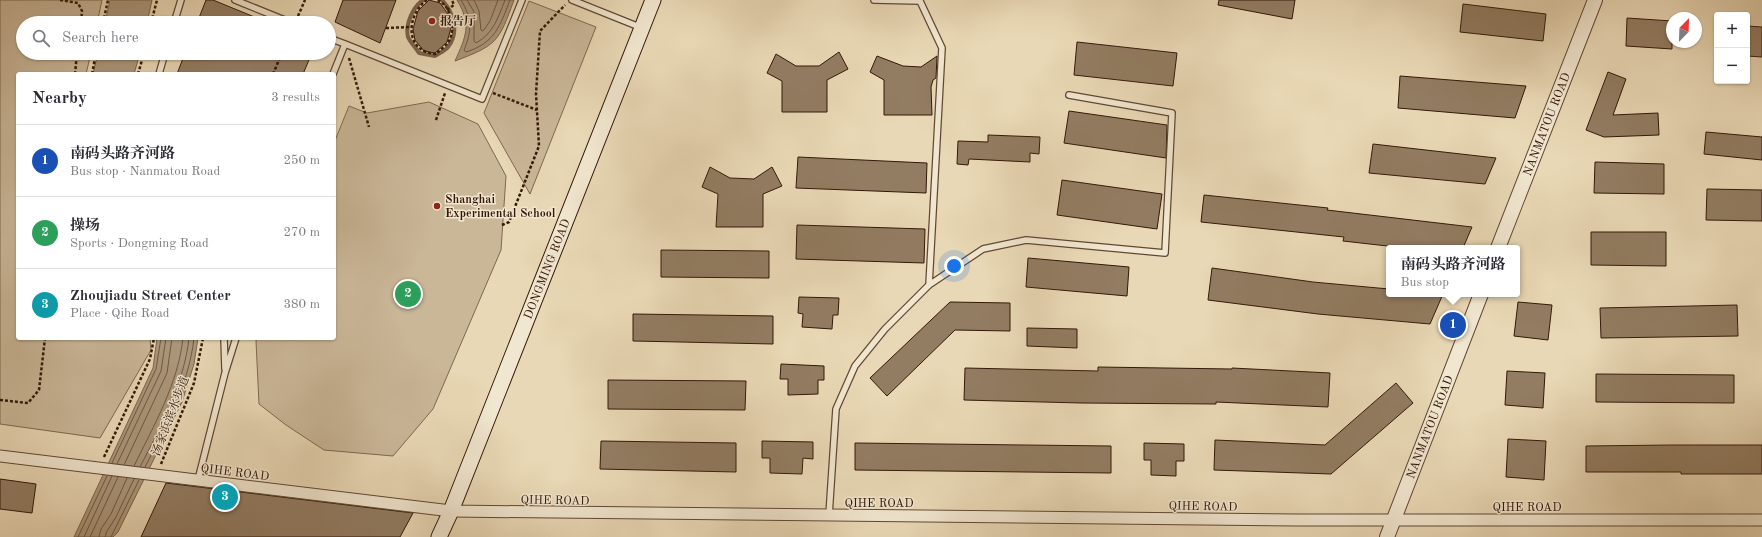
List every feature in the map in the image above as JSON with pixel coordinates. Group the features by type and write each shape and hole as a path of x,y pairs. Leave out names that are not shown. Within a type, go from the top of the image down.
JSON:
{"main road":[{"name":"DONGMING ROAD","path":"439,537 451,511 653,0"}],"street":[{"name":"NANMATOU ROAD","path":"1499,245 1595,0"},
{"name":"NANMATOU ROAD","path":"1387,537 1480,297"},
{"name":"QIHE ROAD","path":"0,456 451,511 829,516 1394,520 1762,520"}],"lane":[{"path":"176,16 181,0"},
{"path":"235,0 275,16"},
{"path":"336,41 482,99 522,0"},
{"path":"572,0 642,28"},
{"path":"874,0 920,1 942,48 929,286"},
{"path":"334,72 345,44"},
{"path":"160,72 163,60"},
{"path":"829,516 836,409 855,366 885,329 929,286 983,249 1026,240 1165,253 1172,113 1069,95"},
{"path":"224,340 225,373"},
{"path":"198,481 225,373 235,340"}],"path":[{"path":"60,0 78,3 82,12 82,16"},
{"path":"105,16 108,0"},
{"path":"153,16 157,0"},
{"path":"297,16 305,0"},
{"path":"427,0 417,8 412,27 412,40 418,48 425,53 436,54 449,42 452,32 448,9 437,0"},
{"path":"448,9 454,5 452,0"},
{"path":"502,225 509,222 539,146 536,94 540,31 569,0"},
{"path":"386,28 412,27"},
{"path":"345,44 369,127"},
{"path":"75,72 76,60"},
{"path":"92,72 95,60"},
{"path":"139,72 142,60"},
{"path":"274,72 279,60"},
{"path":"436,120 448,85"},
{"path":"486,90 537,110"},
{"path":"0,400 28,403 39,390 45,340"},
{"path":"99,468 150,359 154,340"},
{"name":"汤家浜滨水步道","path":"157,476 194,383 203,340"}],"shaded area":[{"path":"0,0 102,0 99,16 16,16 16,60 89,60 86,72 16,72 16,340 150,340 151,350 100,438 0,424"},
{"path":"529,1 596,27 530,194 484,113"},
{"path":"429,102 478,124 506,176 501,250 433,409 393,456 324,450 286,425 259,404 256,340 336,340 336,138 349,106 367,113"}],"water":[{"path":"110,0 152,0 149,16 107,16"},
{"path":"457,0 514,0 504,25 495,40 480,50 455,61 466,30 465,17"},
{"path":"96,60 138,60 135,72 93,72"},
{"path":"157,340 198,340 194,364 182,402 118,532 113,537 74,537 153,368"}],"building":[{"path":"206,0 213,0 252,16 200,16"},
{"path":"343,0 396,0 380,43 336,22"},
{"name":"报告厅","path":"429,0 440,3 448,14 451,28 447,42 435,53 424,51 415,40 413,29 418,11"},
{"path":"1219,0 1295,0 1292,19 1218,5"},
{"path":"1463,4 1546,14 1543,41 1460,32"},
{"path":"1627,18 1666,21 1666,48 1672,49 1626,46"},
{"path":"1750,26 1762,27 1762,57 1750,56"},
{"path":"1077,42 1177,53 1173,86 1074,75"},
{"path":"839,52 848,69 827,80 827,112 782,112 782,81 767,73 776,54 796,66 819,66"},
{"path":"877,56 903,66 921,67 937,56 936,78 933,80 931,87 932,115 884,115 884,80 870,72"},
{"path":"182,60 309,60 304,72 178,72"},
{"path":"1608,72 1626,79 1613,115 1658,113 1659,135 1604,137 1586,130"},
{"path":"1400,76 1526,86 1515,118 1398,108"},
{"path":"1069,111 1167,125 1166,158 1064,143"},
{"path":"1706,132 1762,137 1762,160 1704,154"},
{"path":"988,135 1040,137 1039,154 1030,153 1030,162 969,159 968,165 957,164 958,141 988,142"},
{"path":"1373,144 1496,158 1485,184 1369,173"},
{"path":"798,157 927,163 926,193 796,188"},
{"path":"1595,162 1664,164 1664,194 1594,193"},
{"path":"710,167 730,178 754,179 772,167 782,186 763,194 763,227 716,227 718,194 702,187"},
{"path":"1062,180 1162,194 1157,229 1057,215"},
{"path":"1707,189 1762,190 1762,221 1706,220"},
{"path":"1204,195 1328,208 1327,210 1472,227 1464,245 1386,246 1343,241 1344,237 1201,222"},
{"path":"797,225 925,229 924,263 796,259"},
{"path":"1591,232 1666,232 1666,266 1591,265"},
{"path":"661,250 769,251 769,278 661,277"},
{"path":"1028,258 1129,267 1127,296 1026,287"},
{"path":"1212,268 1313,282 1386,289 1386,297 1442,297 1430,324 1318,314 1208,300"},
{"path":"799,297 839,298 838,315 833,315 832,329 802,327 803,314 798,313"},
{"path":"950,302 1010,303 1010,331 955,330 887,396 870,378"},
{"path":"1518,302 1552,305 1548,340 1514,336"},
{"path":"1737,305 1738,336 1601,338 1600,308"},
{"path":"633,314 773,316 773,344 633,341"},
{"path":"1027,328 1077,329 1077,348 1027,346"},
{"path":"781,364 824,366 824,380 818,380 818,394 788,395 788,379 780,379"},
{"path":"1098,367 1232,368 1330,373 1328,407 1216,402 1216,404 1081,403 964,400 965,368 1098,371"},
{"path":"1507,371 1545,373 1543,408 1505,405"},
{"path":"1596,374 1734,375 1734,403 1596,402"},
{"path":"608,380 746,381 745,410 608,409"},
{"path":"1396,383 1413,403 1331,474 1214,470 1215,440 1325,445"},
{"path":"1508,439 1546,441 1544,480 1506,477"},
{"path":"601,441 736,443 736,472 600,469"},
{"path":"762,441 813,442 813,459 803,458 802,474 770,473 770,458 762,458"},
{"path":"855,443 1111,446 1111,473 855,470"},
{"path":"1144,443 1184,444 1184,461 1176,461 1176,476 1151,475 1151,460 1144,460"},
{"path":"1762,445 1762,474 1586,472 1586,446"},
{"path":"0,479 36,484 32,513 0,509"},
{"path":"166,483 413,513 400,537 141,537"}],"waterway":[{"path":"423,0 413,11 409,21 407,32 408,37 419,53 435,56 447,48 454,35 454,22 452,16 442,0"}],"place":[{"name":"报告厅","path":"432,21"},
{"name":"Shanghai Experimental School","path":"437,206"},
{"name":"操场","path":"408,294"},
{"name":"南码头路齐河路","path":"1453,325"},
{"name":"Zhoujiadu Street Center","path":"225,497"}]}
